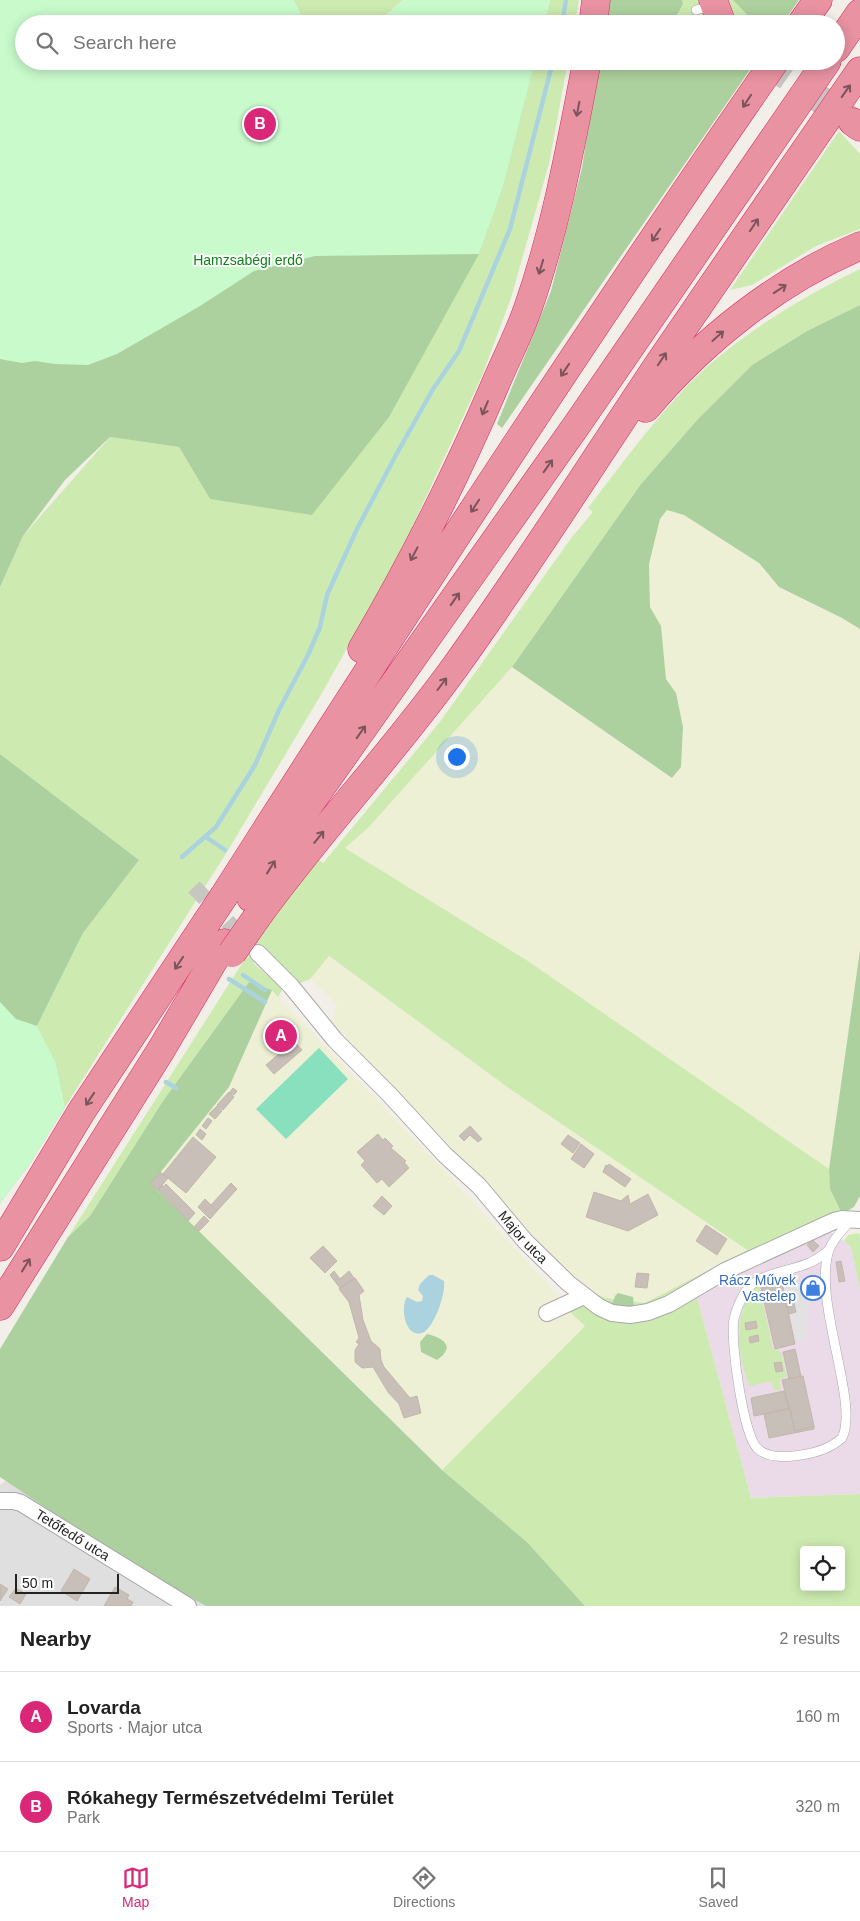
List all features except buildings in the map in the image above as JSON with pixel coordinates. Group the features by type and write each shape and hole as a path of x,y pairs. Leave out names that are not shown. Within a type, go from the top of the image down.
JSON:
{"highway":[{"path":"594,15 596,0"},
{"path":"807,15 818,0"},
{"path":"845,35 860,13"},
{"path":"0,1247 81,1112 230,943 242,907 239,873 262,810 375,627 428,528 470,444 528,309 549,241 569,157 585,70"},
{"path":"239,873 493,479 769,70"},
{"path":"0,1306 230,943 242,907 302,816 576,426 821,70"},
{"path":"242,907 281,884 412,723 453,669 529,560 661,360 860,71"},
{"path":"529,560 622,437 649,404 680,371 740,316 785,285 820,265 860,246"}],"street":[{"name":"Major utca","path":"230,943 290,986 335,1040 389,1094 445,1155 479,1186 525,1241 568,1283 599,1307 612,1314 630,1315 648,1312 669,1304 726,1271 834,1222 856,1220"},
{"path":"547,1313 584,1296"},
{"name":"Tetőfedő utca","path":"4,1501 21,1503 166,1601 188,1606"}],"lane":[{"path":"829,1250 809,1263 759,1280 747,1290 734,1319 735,1359 746,1419 751,1439 758,1449 766,1454 785,1457 811,1454 830,1446 843,1437 851,1424 854,1405 853,1393 839,1341 827,1282 827,1261 829,1250 837,1236 856,1220"}],"shaded area":[{"path":"829,1231 851,1246 860,1290 860,1494 751,1498 696,1294"},
{"path":"806,1280 810,1298 806,1341 797,1343 783,1285"},
{"path":"6,1481 126,1562 206,1606 0,1606 0,1485"}],"green space":[{"name":"Hamzsabégi erdő","path":"0,0 294,0 302,15 15,15 15,70 533,70 503,187 479,254 389,417 312,515 210,499 179,447 110,437 65,480 23,536 0,587"},
{"path":"0,0 294,0 302,15 15,15 15,70 533,70 503,187 479,254 315,256 254,271 200,306 117,354 88,365 35,361 22,363 0,359"},
{"path":"294,0 403,0 386,15 302,15"},
{"path":"403,0 550,0 546,15 386,15"},
{"path":"550,0 579,0 576,15 546,15"},
{"path":"607,0 682,0 683,4 677,15 605,15"},
{"path":"682,0 733,0 747,15 677,15 683,4"},
{"path":"733,0 799,0 788,15 747,15"},
{"path":"533,70 566,70 549,164 511,298 482,376 398,558 322,693 227,852 65,1107 56,1063 37,1026 83,933 139,860 0,754 0,587 23,536 110,437 179,447 210,499 479,254 503,187"},
{"path":"597,70 750,70 502,428 497,424 551,291 582,168"},
{"path":"839,131 860,154 860,229 816,246 752,285 730,290"},
{"path":"860,269 860,305 807,331 752,365 698,419 641,484 512,667 368,828 345,848 528,961 829,1169 830,1189 842,1214 654,1306 611,1307 592,1292 606,1298 645,1303 747,1250 510,1089 329,956 310,979 298,984 264,947 253,963 283,989 278,997 272,990 249,982 163,1101 90,1216 68,1237 260,935 318,859 323,863 439,723 572,537 593,512 588,508 648,430 687,386 746,336 815,292"},
{"path":"860,305 860,629 779,587 759,563 684,515 667,510 660,519 649,564 650,607 661,626 666,679 676,693 683,727 681,767 672,778 512,667 641,484 698,419 752,365 807,331"},
{"path":"667,510 684,515 759,563 779,587 860,629 860,950 829,1169 528,961 345,848 368,828 512,667 671,778 676,693 666,679 661,626 650,607 649,564 660,519"},
{"path":"0,754 139,860 83,933 37,1026 56,1063 65,1107 29,1165 0,1203"},
{"path":"860,950 860,1196 854,1207 842,1214 830,1189 829,1169"},
{"path":"328,956 510,1089 747,1251 645,1303 606,1298 592,1292 561,1265 332,1022 337,1005 310,979"},
{"path":"249,982 272,990 229,1087 151,1184 442,1470 527,1542 585,1606 206,1606 126,1562 0,1477 0,1349 68,1237 90,1216 163,1101"},
{"path":"272,990 440,1166 565,1303 588,1323 442,1470 150,1184 229,1087"},
{"path":"0,1002 16,1019 37,1026 56,1063 65,1107 29,1165 0,1203"},
{"path":"319,1048 348,1079 286,1139 256,1109"},
{"path":"859,1233 860,1290 851,1247 844,1241 848,1235"},
{"path":"759,1285 773,1349 781,1352 787,1377 779,1379 781,1389 774,1391 771,1381 749,1386 741,1355 739,1335 742,1314 750,1293"},
{"path":"618,1293 633,1297 634,1308 612,1305"},
{"path":"696,1294 751,1498 860,1494 860,1606 585,1606 527,1542 442,1470 585,1326 569,1311 579,1304 585,1305 605,1317"},
{"path":"427,1334 438,1338 446,1344 446,1351 437,1360 421,1352 420,1342"}],"water":[{"path":"429,1275 444,1281 443,1294 431,1325 422,1333 416,1333 412,1331 406,1321 404,1314 405,1302 407,1297 417,1302 422,1301 423,1296 418,1290 420,1284"}],"waterway":[{"path":"564,15 566,0"},
{"path":"182,857 216,827 255,765 279,710 308,655 320,627 327,595 357,529 433,389 459,351 510,229 551,70"},
{"path":"206,837 225,850"},
{"path":"243,975 265,990"},
{"path":"229,979 265,1002"},
{"path":"166,1082 176,1088"}],"tunnel":[{"path":"778,70 853,122"},
{"path":"194,887 247,942"}],"place":[{"name":"Rókahegy Természetvédelmi Terület","path":"260,124"},
{"name":"Lovarda","path":"281,1036"},
{"name":"Rácz Művek Vastelep","path":"813,1288"}]}
